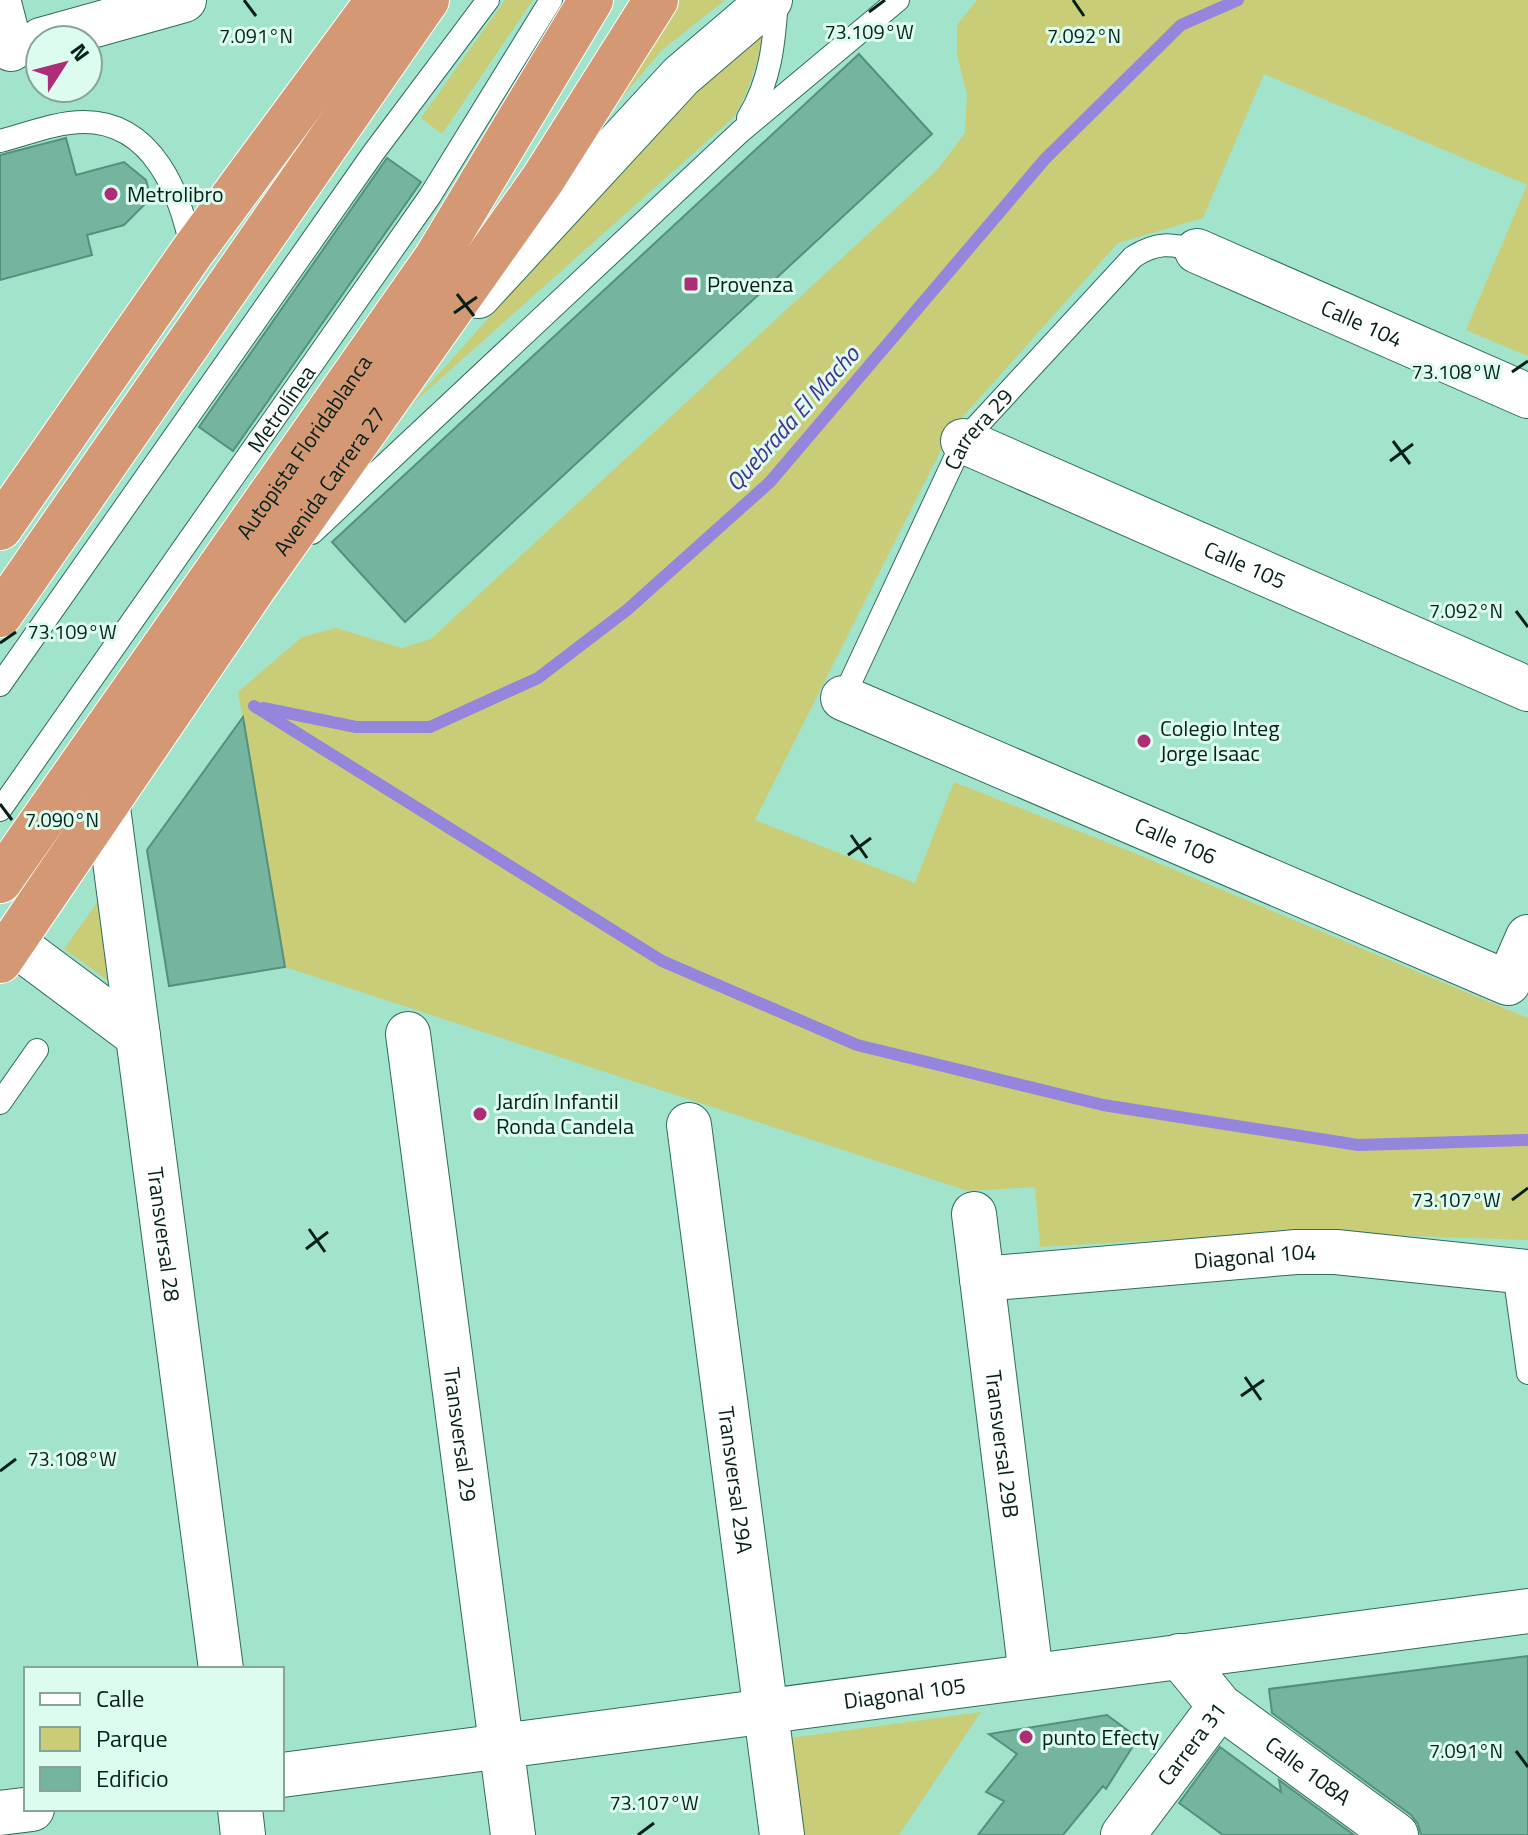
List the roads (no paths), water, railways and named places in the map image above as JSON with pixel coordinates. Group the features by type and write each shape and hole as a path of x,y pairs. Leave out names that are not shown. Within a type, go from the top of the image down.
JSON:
{"highway":[{"path":"0,528 48,453 378,0"},
{"path":"0,615 427,0"},
{"name":"Autopista Floridablanca","path":"0,881 436,258 591,0"},
{"name":"Avenida Carrera 27","path":"6,951 253,589 543,179 656,0"},
{"path":"0,504 48,453"}],"street":[{"path":"0,7 23,45 184,0"},
{"path":"400,380 681,76 770,0"},
{"name":"Calle 104","path":"1197,251 1528,396"},
{"name":"Calle 105","path":"963,441 1528,689"},
{"name":"Calle 106","path":"843,698 1508,983 1528,937"},
{"name":"Transversal 28","path":"107,800 221,1667"},
{"path":"6,951 138,1036"},
{"name":"Transversal 29","path":"408,1034 513,1835"},
{"name":"Transversal 29A","path":"689,1125 782,1835"},
{"name":"Transversal 29B","path":"974,1214 1031,1675"},
{"name":"Diagonal 104","path":"982,1279 1296,1252 1336,1252 1521,1272"},
{"name":"Diagonal 105","path":"284,1775 1528,1611"},
{"name":"Carrera 31","path":"1123,1835 1220,1706 1179,1656"},
{"name":"Calle 108A","path":"1220,1706 1396,1835"},
{"path":"0,1813 24,1810"},
{"path":"240,1811 243,1835"}],"lane":[{"path":"0,685 374,152 488,0"},
{"name":"Metrolínea","path":"0,810 430,196 551,0"},
{"path":"740,132 761,96 770,67 777,0"},
{"path":"253,589 740,132 898,0"},
{"path":"0,141 85,122 129,134 148,149 170,182 186,221 192,252"},
{"name":"Carrera 29","path":"843,698 963,441 1133,257 1153,245 1177,244 1197,251"},
{"path":"0,1103 37,1050"},
{"path":"1521,1272 1528,1373"}],"waterway":[{"name":"Quebrada El Macho","path":"263,708 356,727 430,727 538,678 627,610 770,482 1045,159 1181,25 1238,0"},
{"path":"254,706 662,961 857,1045 1103,1105 1358,1145 1528,1140"}],"place":[{"name":"Metrolibro","path":"111,194"},
{"name":"Provenza","path":"691,284"},
{"name":"Colegio Integ Jorge Isaac","path":"1144,741"},
{"name":"Jardín Infantil Ronda Candela","path":"480,1114"},
{"name":"punto Efecty","path":"1026,1737"}]}
